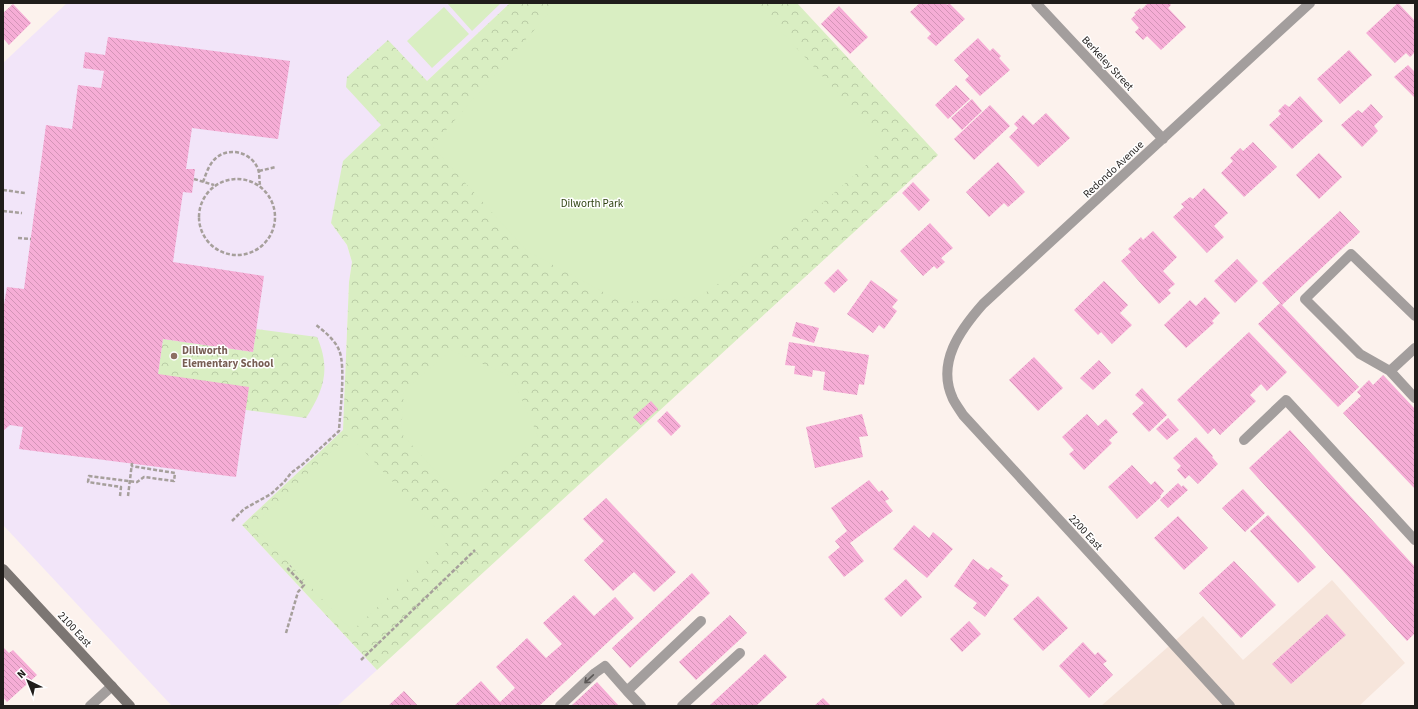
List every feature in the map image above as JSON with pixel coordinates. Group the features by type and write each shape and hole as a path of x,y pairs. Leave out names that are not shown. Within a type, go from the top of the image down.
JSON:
{"street":[{"name":"Berkeley Street","path":"1036,3 1163,139"},
{"name":"Redondo Avenue","path":"948,364 952,348 959,334 983,304 1310,3"},
{"path":"1415,316 1351,254 1305,299 1360,354 1390,371 1415,398"},
{"path":"1390,371 1415,348"},
{"name":"2200 East","path":"948,364 948,381 953,399 963,415 1230,706"},
{"path":"1244,440 1286,400 1415,540"},
{"name":"2100 East","path":"3,569 130,706"},
{"path":"627,691 701,622"},
{"path":"682,706 740,653"},
{"path":"560,706 595,673 606,666 641,706"},
{"path":"90,706 112,686"}],"path":[{"path":"203,182 208,169 216,158 225,153 237,151 247,156 254,162 259,171 260,185"},
{"path":"259,171 276,167"},
{"path":"237,178 249,179 260,185 268,193 274,204 276,216 274,228 269,239 260,248 250,253 238,255 226,254 215,248 206,240 200,229 198,217 200,205 206,194 214,186 225,180 237,178"},
{"path":"194,180 214,186"},
{"path":"3,190 25,193"},
{"path":"3,211 22,214"},
{"path":"18,238 30,239"},
{"path":"232,521 244,509 271,494 291,473 339,431 342,361 339,348 325,332 316,325"},
{"path":"120,496 120,487 88,482 89,476 130,481 137,482 144,477 174,481 175,473 131,465 130,481 128,496"},
{"path":"361,660 475,550"},
{"path":"286,633 298,592 304,586 288,569 291,566"}],"shaded area":[{"name":"Dillworth Elementary School","path":"67,3 510,3 427,81 331,223 347,245 352,262 349,282 343,430 242,525 377,670 337,706 172,706 3,525 3,63"},
{"path":"1332,580 1405,663 1359,706 1101,706 1203,616 1243,660"}],"green space":[{"path":"447,3 501,3 472,31"},
{"name":"Dilworth Park","path":"510,3 797,3 938,155 377,670 242,525 343,430 349,282 352,262 347,245 331,223 343,161 381,125 346,87 347,77 388,40 427,81"},
{"path":"558,3 755,3 883,142 873,159 774,245 699,297 622,302 527,251 432,146"},
{"path":"444,7 469,34 432,68 407,41"},
{"path":"256,329 317,337 324,359 324,379 317,398 306,418 246,410 158,374 163,339 253,352"},
{"path":"451,350 512,377 538,436 480,493 456,494 401,433 404,391"},
{"path":"349,435 448,541 352,631 253,525"}],"building":[{"path":"920,3 945,3 947,5 949,3 965,19 936,46 927,38 931,34 910,12"},
{"path":"1148,3 1169,3 1171,5 1168,8 1186,27 1161,50 1147,36 1143,40 1135,32 1139,28 1131,19 1136,14 1134,13 1140,8 1141,10"},
{"path":"1398,3 1415,21 1415,52 1410,57 1406,53 1395,63 1366,33"},
{"path":"13,4 31,23 9,45 3,38 3,13"},
{"path":"839,6 868,37 850,54 821,24"},
{"path":"108,37 290,61 278,139 192,128 186,169 195,169 192,193 183,192 173,262 264,276 253,352 163,339 158,374 249,387 236,477 19,449 23,427 10,425 3,431 3,310 7,287 24,289 46,125 72,129 78,85 101,88 104,71 83,68 85,52 105,55"},
{"path":"978,38 990,51 993,48 1001,56 999,58 1010,70 980,96 965,80 969,76 954,60"},
{"path":"1349,50 1372,75 1340,104 1317,79"},
{"path":"1408,65 1415,72 1414,97 1394,77"},
{"path":"956,85 970,99 948,119 935,105"},
{"path":"1300,96 1323,121 1292,149 1269,125 1281,114 1278,111 1285,104 1289,107"},
{"path":"972,99 982,111 962,130 951,118"},
{"path":"1371,104 1383,117 1374,126 1378,131 1362,147 1341,125 1358,110 1362,113"},
{"path":"990,105 1010,126 974,160 954,139"},
{"path":"1046,113 1070,138 1038,167 1009,137 1018,128 1014,124 1023,115 1033,125"},
{"path":"1253,142 1277,167 1244,197 1221,173 1233,161 1230,158 1240,148 1243,151"},
{"path":"1319,153 1342,177 1319,199 1296,175"},
{"path":"998,162 1025,192 1008,207 1004,203 989,217 966,192"},
{"path":"913,182 930,200 919,211 902,193"},
{"path":"1204,188 1228,213 1214,226 1224,237 1207,253 1173,217 1184,207 1181,204 1190,197 1193,199"},
{"path":"1340,211 1360,232 1282,305 1262,283"},
{"path":"930,223 953,248 941,258 945,262 937,269 934,266 923,276 900,251"},
{"path":"1153,231 1177,257 1163,271 1175,284 1168,290 1171,293 1159,304 1121,261 1131,252 1128,249 1141,237 1143,240"},
{"path":"1237,259 1258,281 1235,303 1214,281"},
{"path":"838,269 848,280 834,293 824,283"},
{"path":"871,280 898,300 892,307 897,311 884,329 879,325 873,333 847,314"},
{"path":"1104,281 1128,305 1120,313 1132,325 1112,344 1101,332 1098,335 1074,310"},
{"path":"1205,297 1220,313 1212,321 1214,323 1186,348 1164,325 1190,300 1196,306"},
{"path":"1280,303 1359,387 1338,407 1258,324"},
{"path":"796,322 819,328 814,343 792,336"},
{"path":"1249,332 1287,372 1267,391 1261,384 1250,395 1256,401 1220,435 1214,428 1208,434 1177,400"},
{"path":"789,342 869,355 864,385 859,384 857,395 823,390 825,372 813,370 812,377 794,374 795,366 785,365"},
{"path":"1034,357 1063,388 1038,411 1009,380"},
{"path":"1099,360 1111,373 1093,390 1080,378"},
{"path":"1383,375 1415,409 1415,489 1343,413 1361,396 1357,392 1369,380 1373,385"},
{"path":"1142,388 1167,415 1149,432 1132,414 1144,403 1135,395"},
{"path":"651,401 658,409 641,425 633,417"},
{"path":"667,411 681,426 671,436 657,421"},
{"path":"862,414 868,436 859,437 863,457 815,468 806,427"},
{"path":"1087,414 1098,426 1106,419 1118,432 1109,440 1112,443 1084,470 1069,454 1074,450 1062,437"},
{"path":"1168,418 1179,430 1167,440 1156,429"},
{"path":"1290,430 1415,567 1415,633 1407,641 1249,468"},
{"path":"1196,437 1218,464 1198,484 1189,475 1185,479 1177,470 1181,466 1173,458"},
{"path":"1132,465 1151,485 1155,481 1164,491 1160,496 1161,497 1137,519 1108,487"},
{"path":"869,480 879,492 882,490 889,499 885,501 893,511 850,543 864,561 844,577 828,557 840,547 835,541 847,531 831,508"},
{"path":"1178,483 1182,487 1183,485 1188,490 1168,508 1160,500"},
{"path":"1243,489 1265,513 1245,532 1222,508"},
{"path":"606,498 676,572 654,592 634,572 613,591 584,560 604,541 583,519"},
{"path":"1268,515 1316,567 1298,583 1250,531"},
{"path":"1178,516 1208,548 1184,570 1154,538"},
{"path":"914,525 929,538 933,532 953,549 927,578 893,549"},
{"path":"973,559 988,570 991,567 1003,576 1000,579 1009,585 985,617 973,608 977,603 954,586"},
{"path":"1234,561 1276,605 1241,638 1199,593"},
{"path":"692,573 710,593 630,668 612,648"},
{"path":"906,579 922,597 901,617 884,599"},
{"path":"574,595 594,616 615,597 634,618 539,706 454,706 481,681 500,702 515,688 496,667 527,638 546,658 562,644 543,623"},
{"path":"1038,596 1068,628 1043,651 1013,619"},
{"path":"1327,614 1346,635 1291,684 1272,664"},
{"path":"730,615 747,633 696,680 679,662"},
{"path":"969,621 981,634 962,652 950,639"},
{"path":"1083,642 1095,655 1098,652 1107,661 1103,664 1113,675 1089,698 1059,666"},
{"path":"3,647 9,653 13,650 37,675 7,702 3,697"},
{"path":"765,654 787,677 756,706 709,706"},
{"path":"597,682 619,706 571,706"},
{"path":"404,691 418,706 388,706"},
{"path":"823,698 831,706 814,706"}],"place":[{"name":"Dillworth Elementary School","path":"174,356"}]}
